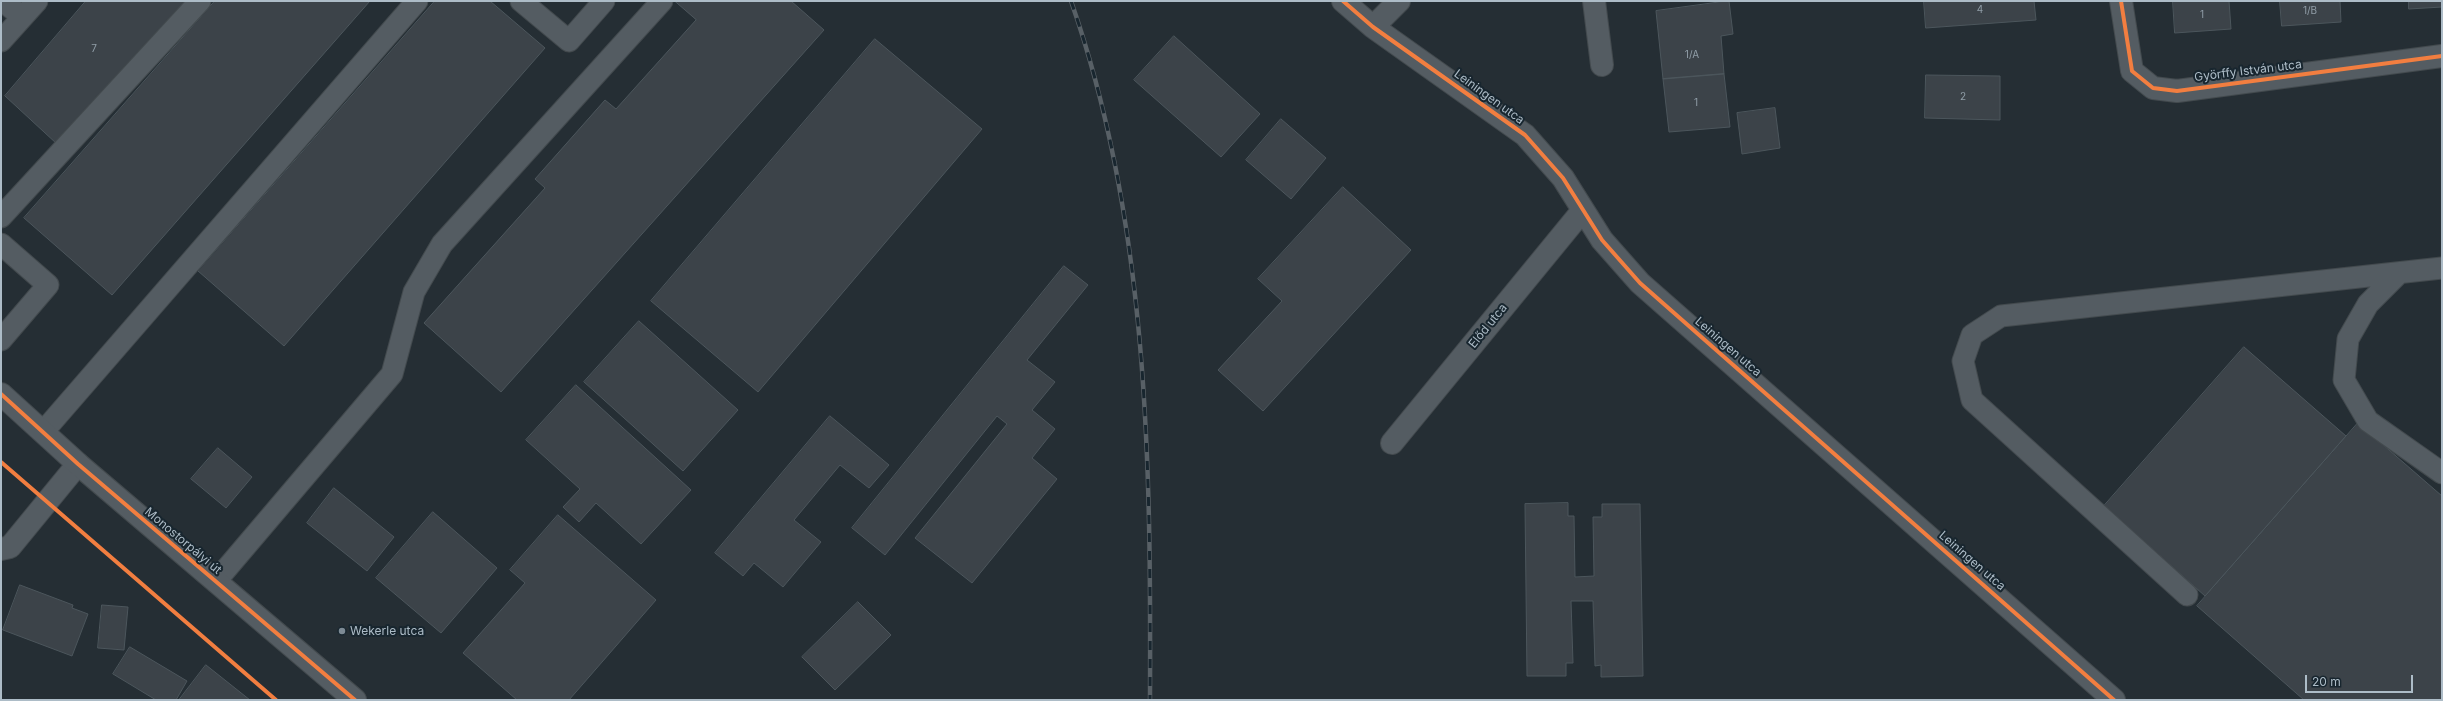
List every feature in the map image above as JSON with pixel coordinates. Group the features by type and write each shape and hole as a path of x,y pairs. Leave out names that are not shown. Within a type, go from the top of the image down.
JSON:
{"street":[{"name":"Leiningen utca","path":"1343,1 1374,27 1525,135 1563,178 1602,240 1640,283 2114,700"},
{"path":"1374,27 1399,1"},
{"path":"1594,1 1602,65"},
{"name":"Györffy István utca","path":"2121,1 2132,70 2153,88 2177,91 2442,56"},
{"name":"Előd utca","path":"1392,443 1583,210"},
{"name":"Monostorpályi út","path":"1,394 78,464 355,700"},
{"path":"1,549 10,546 78,464"}],"lane":[{"path":"3,1 22,17"},
{"path":"1,42 37,1"},
{"path":"1,217 200,1"},
{"path":"43,432 417,1"},
{"path":"521,1 569,41 604,1"},
{"path":"216,581 392,374 414,292 442,244 662,1"},
{"path":"1,244 48,285 1,340"},
{"path":"2187,595 1972,400 1963,361 1972,335 2001,316 2442,268"},
{"path":"2399,273 2368,304 2348,339 2344,380 2368,421 2442,473"}],"building":[{"path":"86,1 185,1 57,144 5,96"},
{"path":"215,1 370,1 112,295 24,218"},
{"path":"435,1 490,1 545,48 284,346 198,271"},
{"path":"675,1 791,1 824,30 501,392 424,323 545,188 535,179 605,100 616,109 696,20"},
{"path":"1729,1 1733,34 1721,36 1724,74 1663,79 1656,11"},
{"path":"1924,1 2034,1 2036,20 1926,28"},
{"path":"2173,1 2229,1 2231,29 2175,33"},
{"path":"2280,1 2340,1 2341,22 2282,26"},
{"path":"2409,1 2442,1 2442,7 2409,9"},
{"path":"1174,36 1260,114 1221,157 1134,80"},
{"path":"875,39 982,129 758,392 651,301"},
{"path":"1724,74 1730,127 1669,132 1663,79"},
{"path":"1926,75 2000,76 2000,120 1925,118"},
{"path":"1775,108 1780,148 1742,154 1737,113"},
{"path":"1281,119 1326,158 1291,199 1246,160"},
{"path":"1343,187 1411,250 1263,411 1218,370 1282,301 1258,279"},
{"path":"1064,266 1088,285 1027,360 1055,382 1032,410 1055,429 1032,458 1057,479 972,583 915,538 1007,424 997,416 885,555 852,528"},
{"path":"639,321 738,410 683,471 584,382"},
{"path":"2244,347 2346,436 2205,596 2104,506"},
{"path":"576,385 691,490 641,544 596,503 579,522 563,507 580,489 526,440"},
{"path":"830,416 889,465 869,488 840,465 794,520 821,542 783,587 754,563 743,576 715,553"},
{"path":"2358,423 2442,496 2442,700 2304,700 2197,606"},
{"path":"218,448 252,477 226,508 191,479"},
{"path":"334,488 394,537 367,571 307,523"},
{"path":"1568,503 1568,516 1574,516 1575,577 1594,576 1593,517 1602,517 1602,504 1640,504 1643,676 1601,677 1601,665 1595,666 1593,601 1571,601 1573,663 1566,663 1566,676 1527,676 1525,504"},
{"path":"433,512 497,568 441,633 376,578"},
{"path":"558,515 656,600 569,700 517,700 463,653 525,583 510,570"},
{"path":"20,585 73,605 72,608 88,614 72,656 3,630"},
{"path":"858,602 891,635 835,690 802,657"},
{"path":"102,605 128,607 124,650 98,648"},
{"path":"130,647 187,681 176,700 156,700 113,674"},
{"path":"206,665 250,700 179,700"}],"railway":[{"path":"1071,1 1097,85 1116,171 1131,258 1140,346 1146,435 1149,523 1150,700"}],"cycle path":[{"path":"1343,1 1373,27 1525,135 1563,178 1602,240 1640,283 2114,700"},
{"path":"2121,1 2132,71 2153,88 2177,91 2442,56"},
{"path":"1,394 78,464 355,700"},
{"path":"1,462 276,700"}],"place":[{"name":"Wekerle utca","path":"342,631"}]}
